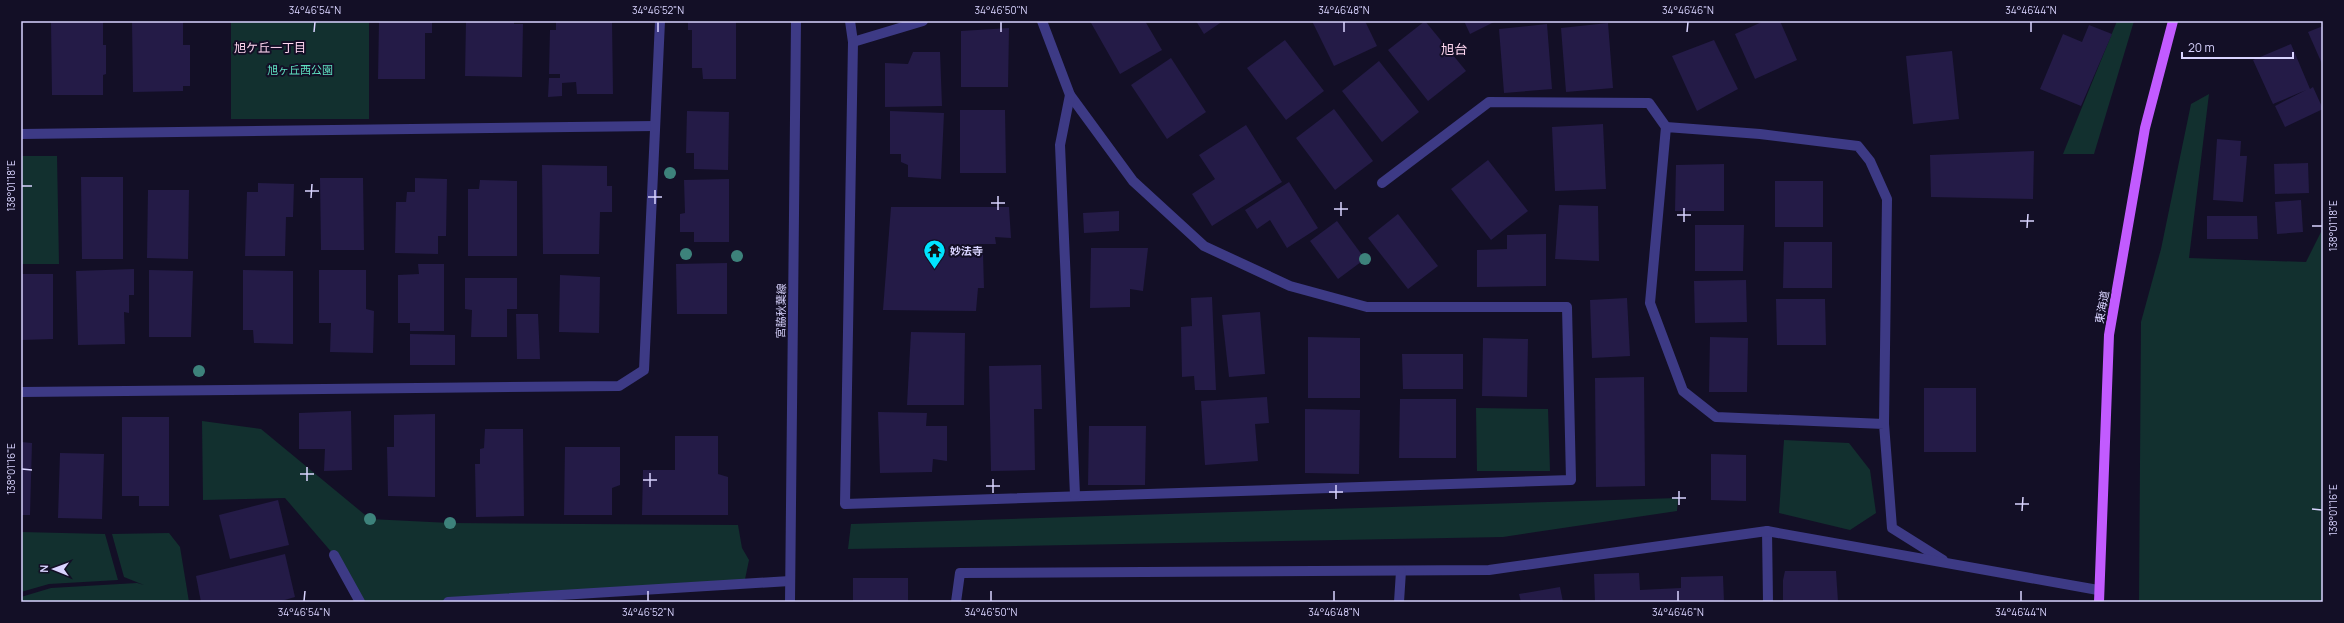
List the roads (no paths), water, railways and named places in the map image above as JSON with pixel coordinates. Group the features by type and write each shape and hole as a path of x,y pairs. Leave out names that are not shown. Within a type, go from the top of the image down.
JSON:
{"main road":[{"name":"東海道","path":"2099,602 2098,590 2109,335 2144,128 2173,21"}],"street":[{"path":"21,392 619,386 644,370 660,21"},
{"name":"宮脇秋葉線","path":"790,602 796,21"},
{"path":"850,21 853,42 845,504 1075,495 1570,480 1567,307 1367,307 1290,286 1204,246 1133,181 1070,95 1042,21"},
{"path":"853,42 923,21"},
{"path":"1070,95 1060,145 1075,495"},
{"path":"1382,183 1489,102 1649,103 1666,127 1650,303 1683,391 1716,417 1884,424"},
{"path":"21,134 655,126"},
{"path":"1666,127 1760,134 1858,146 1870,161 1887,199 1884,424 1892,528 1948,563"},
{"path":"956,602 960,574 1489,570 1767,532 2098,590"},
{"path":"1767,532 1768,602"},
{"path":"334,555 360,602"},
{"path":"1399,602 1401,571"},
{"path":"448,602 790,581"}],"place":[{"name":"妙法寺","path":"935,270"}],"district":[{"name":"旭ケ丘一丁目","path":"270,48"},
{"name":"旭台","path":"1454,49"}],"park label":[{"name":"旭ヶ丘西公園","path":"300,70"}]}
